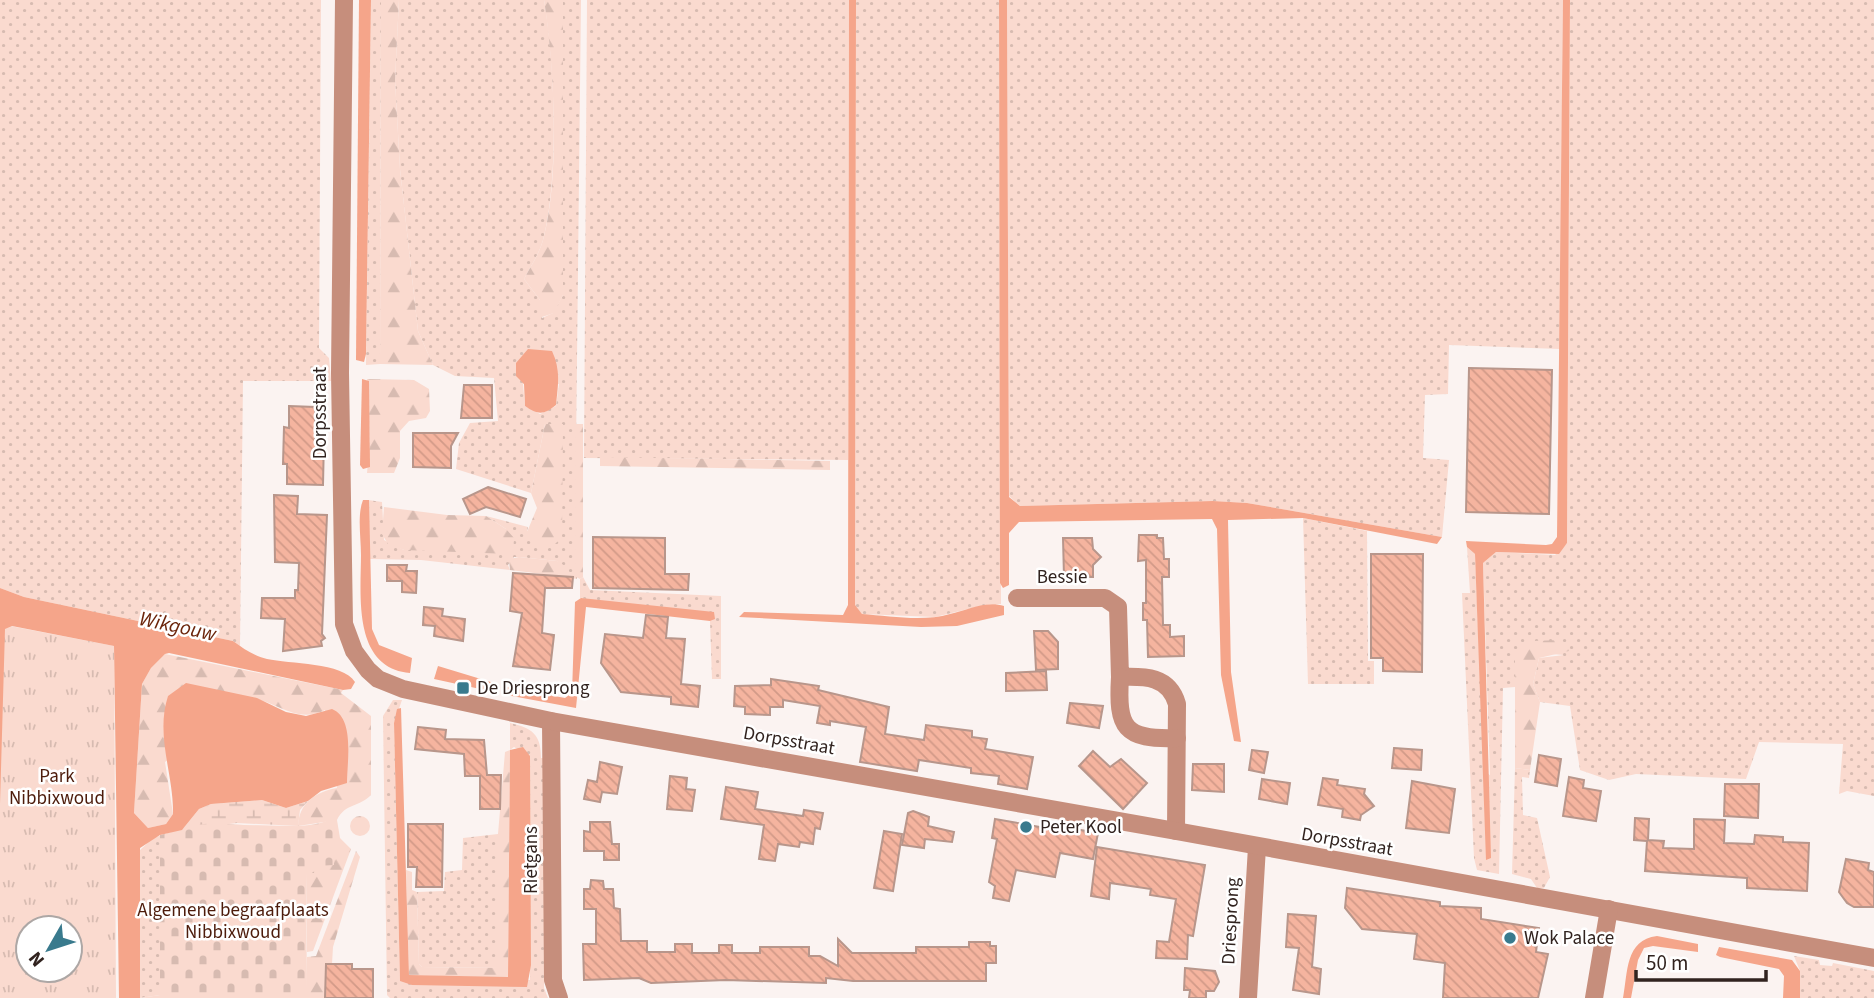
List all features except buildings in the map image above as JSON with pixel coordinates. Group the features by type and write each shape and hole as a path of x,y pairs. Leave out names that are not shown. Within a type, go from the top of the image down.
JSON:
{"street":[{"name":"Dorpsstraat","path":"344,0 340,373 345,624 349,641 368,670 391,685 551,721 1874,958"},
{"name":"Bessie","path":"1017,598 1105,598 1112,601 1120,613 1118,712 1124,726 1136,736 1177,738"},
{"path":"1120,677 1151,678 1171,689 1177,704 1176,831"},
{"name":"Rietgans","path":"551,721 553,980 559,998"},
{"name":"Driesprong","path":"1248,998 1256,847"},
{"path":"1594,998 1609,909"}],"green space":[{"path":"0,0 321,0 319,348 329,358 331,381 243,381 240,646 233,641 24,597 0,588"},
{"path":"371,0 381,0 380,364 366,365"},
{"path":"381,0 399,0 395,80 400,169 418,331 433,365 380,364"},
{"path":"399,0 544,0 553,86 552,182 543,242 524,279 540,300 542,318 553,313 563,295 563,0 581,0 577,579 566,577 557,561 519,557 514,557 508,565 510,570 421,560 370,559 368,500 382,502 384,540 404,550 506,529 486,516 528,527 527,532 561,479 562,424 545,424 531,493 456,469 459,443 470,423 498,421 494,378 455,376 433,365 418,331 400,169 395,80","holes":["523,384 559,384 556,406 540,414 525,406"]},
{"path":"544,0 563,0 563,295 554,313 539,318 540,300 524,279 543,242 552,182 553,86"},
{"path":"587,0 849,0 848,460 584,458"},
{"path":"856,0 999,0 1001,604 989,604 935,617 862,614 855,606"},
{"path":"1007,0 1563,0 1560,349 1449,345 1448,394 1425,395 1423,458 1449,460 1442,537 1247,503 1213,501 1020,506 1009,496"},
{"path":"1570,0 1874,0 1874,796 1847,791 1839,794 1843,744 1759,742 1746,779 1636,774 1609,780 1580,770 1570,706 1540,702 1533,684 1539,658 1564,655 1515,651 1515,687 1503,688 1499,874 1477,870 1474,858 1462,593 1470,593 1467,547 1475,554 1484,773 1490,775 1483,563 1496,552 1555,555 1567,543"},
{"path":"367,379 414,380 429,389 430,411 426,418 409,421 400,431 400,458 394,473 367,473 370,442"},
{"path":"545,424 563,424 562,538 551,547 534,543 527,532 537,508 531,493"},
{"path":"576,424 583,424 583,577 580,579 576,577"},
{"path":"600,457 830,461 830,470 600,466"},
{"path":"384,507 447,515 486,516 506,529 514,538 513,554 404,550 388,544 382,534"},
{"path":"1303,518 1367,531 1368,661 1374,661 1374,684 1308,684"},
{"path":"519,557 557,561 565,566 566,577 510,570 509,559"},
{"path":"583,577 590,590 721,596 721,679 712,679 710,621 713,621 580,598 580,579"},
{"name":"Park Nibbixwoud","path":"0,624 114,646 116,998 0,998"},
{"path":"1561,640 1570,648 1569,651 1539,658 1533,684 1540,702 1530,770 1515,768 1515,651 1533,641"},
{"path":"165,654 343,690 341,693 371,716 371,795 348,808 337,820 298,826 301,811 310,800 322,792 337,788 325,710 304,715 246,697 165,762 173,814 166,824 148,828 134,813 142,684 151,668"},
{"path":"393,700 402,700 394,723 400,981 530,980 530,756 514,747 510,750 510,723 534,733 541,750 541,758 545,758 544,988 548,998 390,998 387,995 383,716"},
{"path":"510,750 508,978 409,975 406,870 412,872 412,890 417,892 419,964 422,967 498,968 498,834 505,752"},
{"path":"1515,768 1530,770 1529,778 1522,777 1523,815 1537,818 1550,877 1544,888 1537,888 1531,879 1512,874"},
{"path":"262,800 286,808 308,801 300,810 298,826 237,823 182,830 199,809 211,804"},
{"path":"356,816 364,816 370,826 364,836 356,836 350,830 350,822"},
{"name":"Algemene begraafplaats Nibbixwoud","path":"330,819 337,820 340,838 334,838 334,865 315,866 314,873 306,873 307,995 160,995 160,835 204,824 289,826 320,823"},
{"path":"194,825 298,826 160,861 160,995 140,998 139,851 153,838"},
{"path":"498,834 498,968 422,967 419,964 417,892 444,891 445,872 462,870 463,838"},
{"path":"334,838 340,838 351,849 313,951 307,952 306,873 314,873 314,866"},
{"path":"356,851 360,857 333,947 332,964 326,964 325,998 140,998 160,995 306,995 307,957 316,956"},
{"path":"1794,956 1819,960 1820,965 1832,966 1833,963 1874,971 1874,998 1800,998 1800,971"}],"shaded area":[{"path":"359,0 371,0 364,362 356,360"},
{"path":"849,0 856,0 855,605 862,614 918,618 940,616 984,605 1004,606 1004,615 957,626 921,627 739,617 744,612 843,615 848,605"},
{"path":"999,0 1007,0 1009,497 1020,506 1213,501 1247,503 1442,537 1437,544 1303,518 1228,520 1231,672 1241,742 1234,741 1221,675 1217,529 1212,519 1019,522 1009,533 1009,585 1003,588 1000,583"},
{"path":"1563,0 1570,0 1567,543 1559,554 1496,552 1483,563 1491,858 1486,860 1475,554 1467,547 1466,541 1546,545 1552,544 1557,537"},
{"path":"528,349 552,351 557,365 556,405 548,411 537,412 525,406 524,384 516,376 516,363"},
{"path":"362,379 369,381 370,467 363,469 360,465"},
{"path":"363,500 369,500 372,629 379,645 412,658 410,673 391,668 378,658 369,644 364,627 360,589 360,513"},
{"path":"0,588 24,597 233,641 262,658 328,667 349,675 355,682 351,689 343,690 169,653 151,668 142,684 134,813 148,828 166,824 173,814 163,726 168,696 186,683 257,698 286,712 306,716 332,709 344,721 347,731 347,783 321,791 308,801 286,808 262,800 211,804 199,809 182,830 160,835 140,848 140,998 119,998 114,646 12,626 5,629 0,804"},
{"path":"581,598 714,612 715,619 710,621 586,607 576,708 507,695 507,687 565,698 572,693 575,602"},
{"path":"438,666 494,683 494,692 434,679"},
{"path":"401,708 409,975 508,977 510,750 523,747 530,756 531,965 527,987 412,985 400,981 394,723 397,709"},
{"path":"1657,936 1698,944 1698,952 1653,946 1644,948 1638,960 1631,998 1623,998 1633,951 1647,939"},
{"path":"1719,947 1792,960 1800,971 1800,998 1783,998 1784,976 1779,969 1720,957 1716,955"}],"place":[{"name":"De Driesprong","path":"463,688"},
{"name":"Peter Kool","path":"1026,827"},
{"name":"Wok Palace","path":"1510,938"}],"water label":[{"name":"Wikgouw","path":"178,626"}]}
